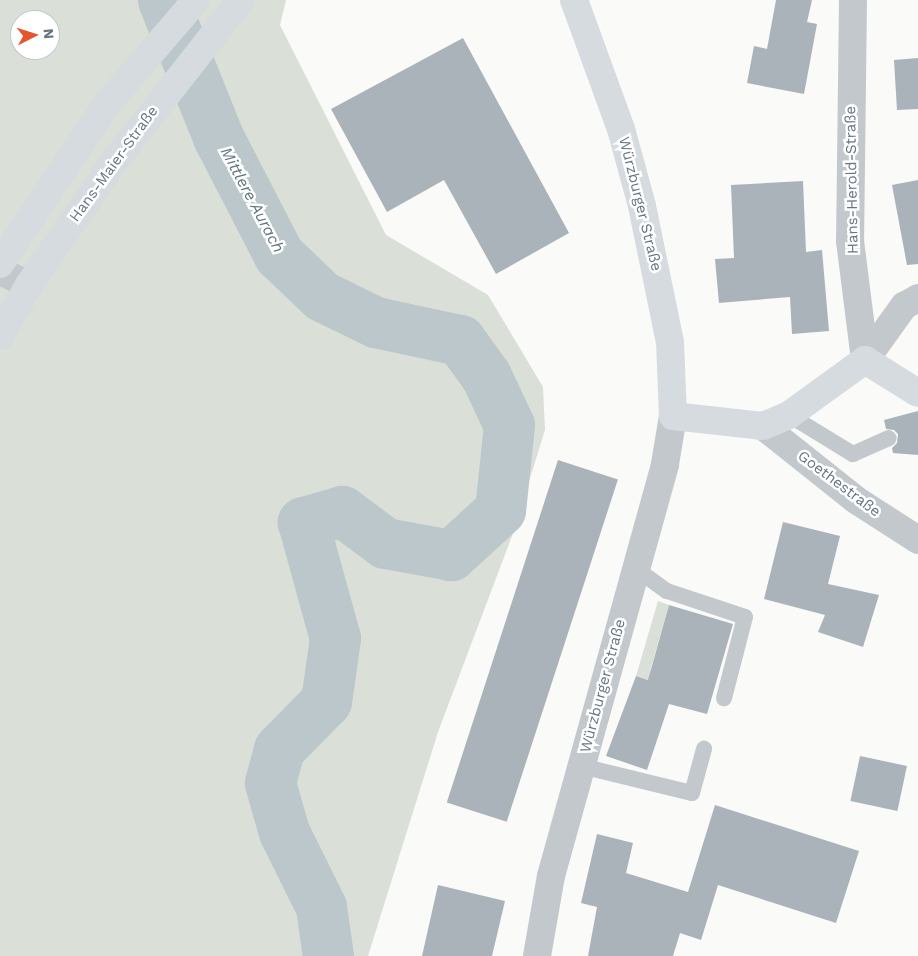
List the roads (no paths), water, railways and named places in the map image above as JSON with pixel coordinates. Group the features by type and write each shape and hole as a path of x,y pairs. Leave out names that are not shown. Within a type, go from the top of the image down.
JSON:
{"street":[{"path":"0,264 107,104 196,0"},
{"name":"Hans-Maier-Straße","path":"0,336 28,284 113,163 242,0"},
{"name":"Würzburger Straße","path":"537,956 551,876 665,464 673,416 670,342 642,206 621,129 574,0"},
{"name":"Hans-Herold-Straße","path":"853,0 850,241 865,360"},
{"path":"0,271 28,284"},
{"path":"673,416 763,426 788,415 865,360 904,306 918,298"},
{"path":"865,360 918,393"},
{"name":"Goethestraße","path":"763,426 856,500 918,540"}],"lane":[{"path":"788,415 852,454 889,438"},
{"path":"635,568 666,591 745,617 724,698"},
{"path":"581,766 692,793 704,748"}],"waterway":[{"name":"Mittlere Aurach","path":"163,0 218,137 279,255 322,296 375,322 460,340 486,376 509,425 500,510 451,555 385,543 342,511 303,522 335,638 326,701 279,749 270,783 284,832 321,907 328,956"}]}
